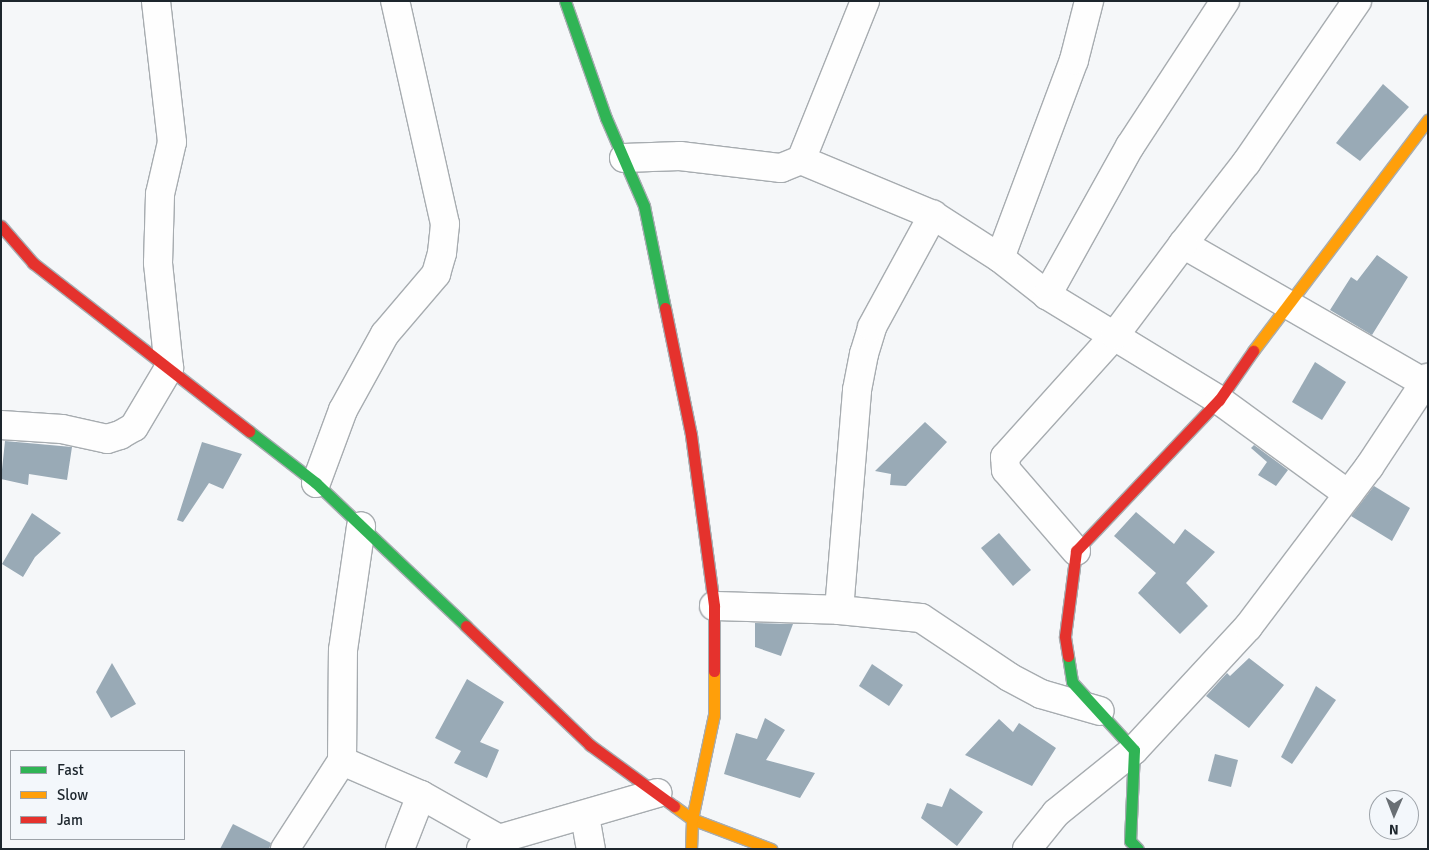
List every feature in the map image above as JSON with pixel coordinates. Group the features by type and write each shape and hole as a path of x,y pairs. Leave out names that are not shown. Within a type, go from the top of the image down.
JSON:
{"street":[{"path":"1,425 62,428 107,439 120,435 134,427 169,368 158,263 160,194 172,142 156,1"},
{"path":"316,483 348,402 385,334 436,274 442,253 445,224 395,1"},
{"path":"565,1 644,206 676,353 714,606 714,715 692,819 691,849"},
{"path":"624,158 680,156 782,168 800,160 865,1"},
{"path":"1000,258 1074,60 1089,1"},
{"path":"1047,295 1130,146 1225,1"},
{"path":"1076,551 1006,470 1005,457 1115,335 1246,163 1357,1"},
{"path":"1138,849 1130,841 1134,750 1072,682 1065,636 1076,551 1219,400 1287,302 1428,120"},
{"path":"800,160 933,215 1000,258 1047,295 1219,400 1348,494"},
{"path":"839,610 857,390 864,354 872,327 933,215"},
{"path":"1,226 33,263 316,483 590,745 692,819 771,849"},
{"path":"1026,849 1056,813 1134,750 1248,627 1348,494 1426,380 1183,244"},
{"path":"285,849 342,761 343,650 361,526"},
{"path":"714,606 839,610 921,618 1025,685 1100,711"},
{"path":"342,761 421,795 490,844 657,793"},
{"path":"400,849 421,795"},
{"path":"585,816 591,849"}],"building":[{"path":"1383,84 1409,107 1360,161 1336,143"},
{"path":"1377,255 1408,277 1372,335 1330,310 1351,277 1357,281"},
{"path":"1315,362 1346,382 1322,420 1292,402"},
{"path":"925,422 947,442 906,486 890,485 891,474 875,471"},
{"path":"5,441 72,447 67,480 29,474 28,485 1,479"},
{"path":"202,442 242,454 223,489 209,483 183,522 177,520"},
{"path":"1254,445 1288,470 1276,486 1258,475 1267,462 1251,448"},
{"path":"1374,486 1410,508 1392,541 1351,516"},
{"path":"1136,512 1174,544 1185,529 1215,552 1186,583 1208,606 1180,634 1138,593 1156,573 1114,536"},
{"path":"32,513 61,533 35,557 23,577 2,564"},
{"path":"999,533 1031,570 1013,586 981,548"},
{"path":"755,623 793,624 781,656 755,647"},
{"path":"1249,658 1284,685 1249,728 1206,696 1227,673 1230,676"},
{"path":"112,663 136,704 111,718 96,692"},
{"path":"872,664 903,685 889,706 859,686"},
{"path":"467,679 504,702 480,742 499,750 487,778 454,763 461,751 435,738"},
{"path":"1316,686 1336,700 1292,764 1281,757"},
{"path":"765,718 785,730 766,760 815,773 800,798 724,774 736,733 757,739"},
{"path":"999,719 1013,732 1019,723 1056,748 1032,786 965,755"},
{"path":"1215,754 1238,760 1231,787 1208,781"},
{"path":"950,788 983,812 957,846 921,818 927,803 942,807"},
{"path":"233,824 271,843 269,849 220,849"}],"traffic: fast":[{"path":"565,1 606,118 644,206 665,308"},
{"path":"249,431 316,483 466,626"},
{"path":"1068,656 1072,682 1134,750 1130,841 1138,849"}],"traffic: slow":[{"path":"1253,351 1428,120"},
{"path":"691,849 692,819 714,715 714,671"},
{"path":"674,806 692,819 771,849"}],"traffic: jam":[{"path":"1,226 33,263 249,431"},
{"path":"665,308 691,435 714,606 714,671"},
{"path":"1068,656 1065,636 1076,551 1219,400 1253,351"},
{"path":"466,626 590,745 674,806"}]}
